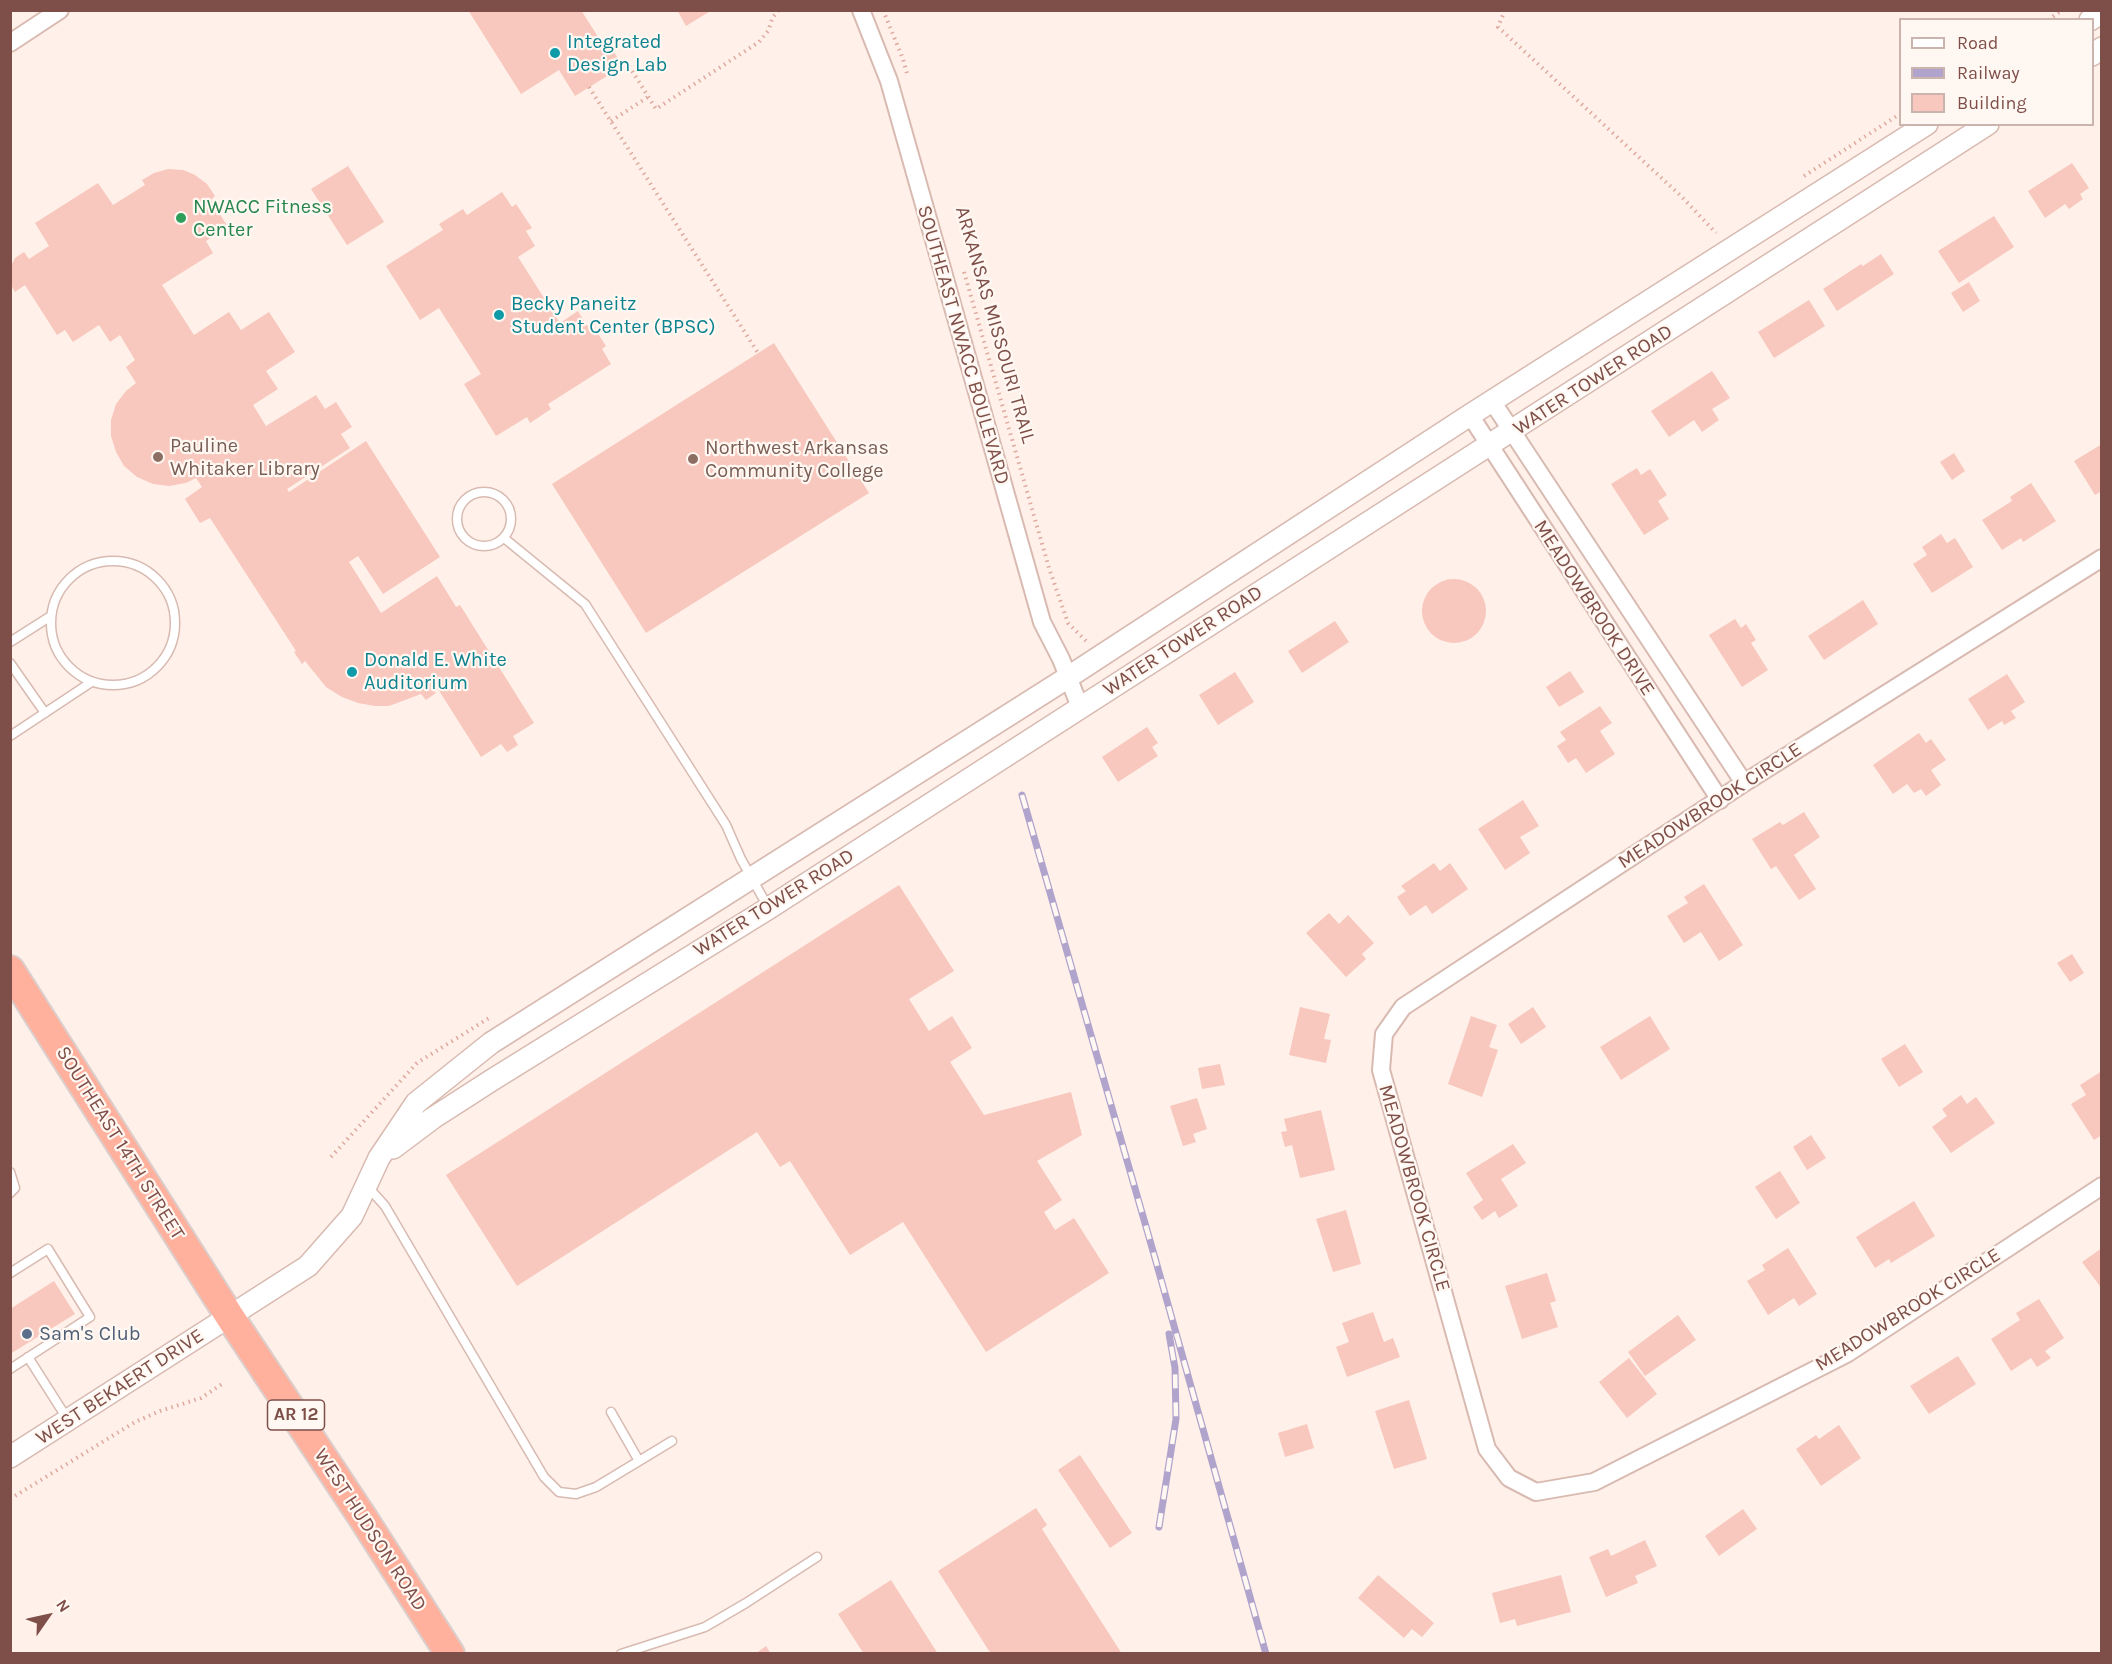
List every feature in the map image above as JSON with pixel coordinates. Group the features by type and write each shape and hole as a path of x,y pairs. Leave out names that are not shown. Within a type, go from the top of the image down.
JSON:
{"highway":[{"name":"SOUTHEAST 14TH STREET","path":"10,970 230,1317"},
{"name":"WEST HUDSON ROAD","path":"230,1317 362,1515 450,1653"}],"street":[{"path":"10,43 60,10"},
{"name":"SOUTHEAST NWACC BOULEVARD","path":"861,10 889,81 1042,622 1061,659 1080,707"},
{"name":"WATER TOWER ROAD","path":"230,1317 308,1266 352,1216 379,1158 416,1103 491,1043 1067,678 1470,415 1924,126"},
{"name":"WATER TOWER ROAD","path":"379,1158 433,1118 482,1086 769,908 1985,126"},
{"name":"MEADOWBROOK DRIVE","path":"1492,401 1743,783"},
{"name":"MEADOWBROOK DRIVE","path":"1470,415 1720,800"},
{"name":"MEADOWBROOK CIRCLE","path":"2102,558 1743,783 1403,1007 1384,1034 1381,1070 1487,1449 1509,1478 1536,1492 1594,1482 1848,1353 2102,1186"},
{"name":"WEST BEKAERT DRIVE","path":"10,1457 230,1317"}],"lane":[{"path":"485,492 494,493 502,498 511,513 509,531 504,538 488,547 471,543 464,538 457,521 458,512 468,497 485,492"},
{"path":"504,538 585,604 726,825 769,908"},
{"path":"102,562 122,562 140,568 156,579 168,595 174,614 174,634 168,652 155,670 140,679 121,685 90,683 68,667 58,651 52,634 51,616 57,597 68,581 83,568 102,562"},
{"path":"10,642 51,616"},
{"path":"10,663 45,713"},
{"path":"10,736 90,683"},
{"path":"10,1172 15,1188 10,1193"},
{"path":"366,1185 385,1206 544,1477 559,1492 576,1494 596,1487 672,1441"},
{"path":"10,1273 48,1249 90,1317 10,1369"},
{"path":"28,1358 68,1420"},
{"path":"611,1412 639,1461"},
{"path":"621,1653 705,1627 817,1557"}],"path":[{"path":"629,66 656,109 759,42 768,31 773,17 779,10"},
{"path":"883,10 903,59 909,82"},
{"path":"1505,10 1497,27 1681,196 1716,233"},
{"path":"589,87 758,353"},
{"path":"611,121 648,97"},
{"name":"ARKANSAS MISSOURI TRAIL","path":"960,261 1049,568 1068,623 1087,642"},
{"path":"10,1499 135,1422 201,1398 222,1384"}],"building":[{"name":"Integrated Design Lab","path":"468,10 581,10 600,40 605,38 623,66 575,96 559,70 521,94"},
{"path":"677,10 712,10 686,26"},
{"path":"2072,163 2089,188 2080,194 2083,199 2069,209 2065,204 2045,218 2028,191"},
{"path":"348,166 384,222 347,245 311,189"},
{"path":"168,169 183,170 207,184 215,196 211,200 228,227 206,241 213,253 162,285 194,335 229,312 241,330 269,312 295,352 266,371 278,389 253,405 266,426 316,395 325,409 336,402 352,427 341,434 350,448 287,489 289,492 366,441 440,557 383,594 358,556 349,562 381,613 437,576 456,607 460,605 534,723 513,736 518,745 507,752 501,744 481,757 438,689 426,700 421,694 389,706 375,706 342,697 326,687 305,661 302,664 294,652 296,651 210,518 200,523 185,499 202,487 196,478 186,483 169,486 153,484 137,477 124,466 111,436 111,420 116,404 136,383 126,367 135,360 120,335 110,342 99,325 73,342 65,330 57,335 25,285 15,292 10,283 10,268 15,258 24,252 29,259 49,246 35,223 98,183 113,205 145,185 142,180"},
{"name":"Becky Paneitz Student Center (BPSC)","path":"502,192 512,207 516,204 532,228 526,231 535,246 518,257 560,323 578,311 587,326 591,323 606,346 602,349 611,364 548,404 551,409 530,423 527,417 496,436 464,384 481,374 439,308 420,320 386,266 443,230 439,224 463,209 467,215"},
{"path":"1994,216 2014,247 1959,283 1938,251"},
{"path":"1881,254 1894,274 1837,311 1823,289"},
{"path":"1969,282 1980,301 1963,312 1951,293"},
{"path":"1809,300 1825,326 1774,358 1758,332"},
{"path":"774,343 869,493 646,633 552,484"},
{"path":"1712,371 1730,398 1712,409 1719,420 1702,432 1694,420 1669,437 1651,411"},
{"path":"2102,444 2102,491 2095,495 2074,461"},
{"path":"1954,453 1965,471 1952,480 1940,462"},
{"path":"1637,468 1641,475 1650,469 1667,495 1658,501 1669,519 1644,535 1611,484"},
{"path":"2031,483 2056,521 2023,542 2021,538 2002,550 1982,520 2012,501 2010,497"},
{"path":"1941,534 1947,543 1955,538 1973,567 1932,593 1913,564 1927,555 1922,547"},
{"path":"1454,579 1472,585 1480,593 1486,611 1480,629 1472,637 1454,643 1436,637 1428,629 1422,611 1428,593 1436,585"},
{"path":"1863,600 1878,624 1824,660 1808,636"},
{"path":"1735,619 1741,628 1746,624 1756,640 1751,643 1768,670 1742,687 1709,635"},
{"path":"1335,621 1349,642 1302,673 1288,651"},
{"path":"1570,671 1584,692 1559,707 1546,687"},
{"path":"1235,672 1254,702 1218,725 1199,695"},
{"path":"2007,674 2025,702 2011,711 2016,718 2004,725 2002,721 1988,730 1968,699"},
{"path":"1600,706 1612,723 1600,731 1615,754 1586,773 1576,758 1568,763 1557,746 1566,740 1560,732"},
{"path":"1147,727 1158,743 1152,747 1158,756 1118,782 1102,757"},
{"path":"1919,733 1926,743 1931,739 1946,760 1931,770 1941,785 1926,796 1921,789 1914,793 1907,784 1893,794 1873,765"},
{"path":"1523,800 1539,826 1520,837 1530,853 1505,870 1478,829"},
{"path":"1804,812 1820,837 1794,855 1816,889 1799,900 1776,866 1771,869 1752,839 1780,822 1783,825"},
{"path":"1434,863 1440,871 1450,863 1468,889 1432,914 1426,905 1410,916 1397,897 1406,891 1401,886"},
{"path":"1704,884 1743,945 1719,961 1701,932 1684,943 1667,916 1688,903 1684,897"},
{"path":"899,885 954,971 909,999 929,1031 952,1016 972,1048 950,1062 984,1115 1071,1092 1082,1135 1037,1161 1062,1200 1044,1212 1055,1230 1074,1218 1109,1273 986,1352 903,1222 850,1255 790,1161 780,1167 757,1132 517,1286 446,1175"},
{"path":"1329,913 1339,924 1348,915 1374,943 1362,954 1366,959 1346,977 1306,933"},
{"path":"2072,954 2084,973 2070,982 2057,963"},
{"path":"1300,1007 1330,1014 1324,1039 1331,1040 1326,1063 1289,1055"},
{"path":"1533,1007 1546,1027 1521,1044 1508,1024"},
{"path":"1471,1016 1497,1025 1489,1047 1498,1050 1482,1097 1448,1084"},
{"path":"1650,1016 1670,1049 1621,1080 1600,1047"},
{"path":"1905,1044 1923,1072 1899,1087 1881,1059"},
{"path":"1220,1064 1225,1085 1202,1089 1198,1068"},
{"path":"2102,1071 2102,1135 2094,1140 2071,1104 2086,1095 2080,1085"},
{"path":"1961,1095 1967,1104 1976,1097 1995,1123 1951,1153 1932,1127 1947,1116 1942,1109"},
{"path":"1197,1098 1207,1129 1193,1134 1196,1142 1183,1146 1170,1106"},
{"path":"1321,1110 1335,1170 1300,1178 1292,1145 1285,1147 1281,1132 1287,1131 1284,1119"},
{"path":"1811,1135 1826,1158 1807,1170 1793,1147"},
{"path":"1513,1144 1526,1163 1501,1179 1518,1206 1499,1218 1495,1211 1482,1220 1473,1207 1483,1200 1466,1173"},
{"path":"1780,1171 1800,1203 1776,1219 1755,1187"},
{"path":"1914,1201 1935,1236 1891,1263 1889,1259 1875,1268 1856,1237"},
{"path":"1346,1210 1361,1264 1333,1272 1316,1219"},
{"path":"1788,1248 1817,1294 1799,1306 1794,1298 1768,1315 1747,1281 1765,1270 1762,1265"},
{"path":"2102,1248 2102,1289 2082,1262"},
{"path":"1547,1273 1556,1301 1550,1303 1558,1327 1522,1339 1505,1286"},
{"name":"Sam's Club","path":"54,1281 75,1314 10,1354 10,1309"},
{"path":"2039,1299 2064,1338 2045,1351 2051,1358 2037,1367 2031,1358 2011,1371 1991,1339 2020,1320 2016,1313"},
{"path":"1373,1312 1384,1342 1393,1338 1400,1357 1347,1377 1336,1347 1349,1342 1342,1323"},
{"path":"1678,1315 1696,1340 1645,1376 1628,1352"},
{"path":"1958,1356 1976,1384 1929,1414 1910,1386"},
{"path":"1629,1358 1657,1394 1627,1418 1599,1382"},
{"path":"1409,1400 1427,1459 1394,1469 1375,1411"},
{"path":"1307,1424 1314,1448 1285,1457 1278,1433"},
{"path":"1839,1425 1861,1458 1821,1486 1796,1449 1816,1435 1819,1439"},
{"path":"1080,1455 1132,1533 1110,1548 1058,1470"},
{"path":"1036,1508 1047,1525 1042,1529 1122,1654 991,1654 938,1571"},
{"path":"1743,1509 1757,1529 1719,1556 1705,1536"},
{"path":"1645,1540 1657,1566 1635,1576 1638,1583 1606,1597 1589,1557 1608,1549 1611,1556"},
{"path":"1378,1575 1434,1623 1422,1637 1412,1629 1404,1638 1358,1598"},
{"path":"1561,1575 1571,1612 1517,1626 1515,1619 1500,1623 1492,1593"},
{"path":"891,1580 938,1654 864,1654 838,1614"},
{"path":"766,1646 771,1654 755,1654"}],"railway":[{"path":"1022,795 1266,1654"},
{"path":"1159,1527 1176,1419 1175,1368 1169,1334"}],"place":[{"name":"Integrated Design Lab","path":"555,53"},
{"name":"NWACC Fitness Center","path":"181,218"},
{"name":"Becky Paneitz Student Center (BPSC)","path":"499,315"},
{"name":"Pauline Whitaker Library","path":"158,457"},
{"name":"Northwest Arkansas Community College","path":"693,459"},
{"name":"Donald E. White Auditorium","path":"352,672"},
{"name":"Sam's Club","path":"27,1334"}]}
